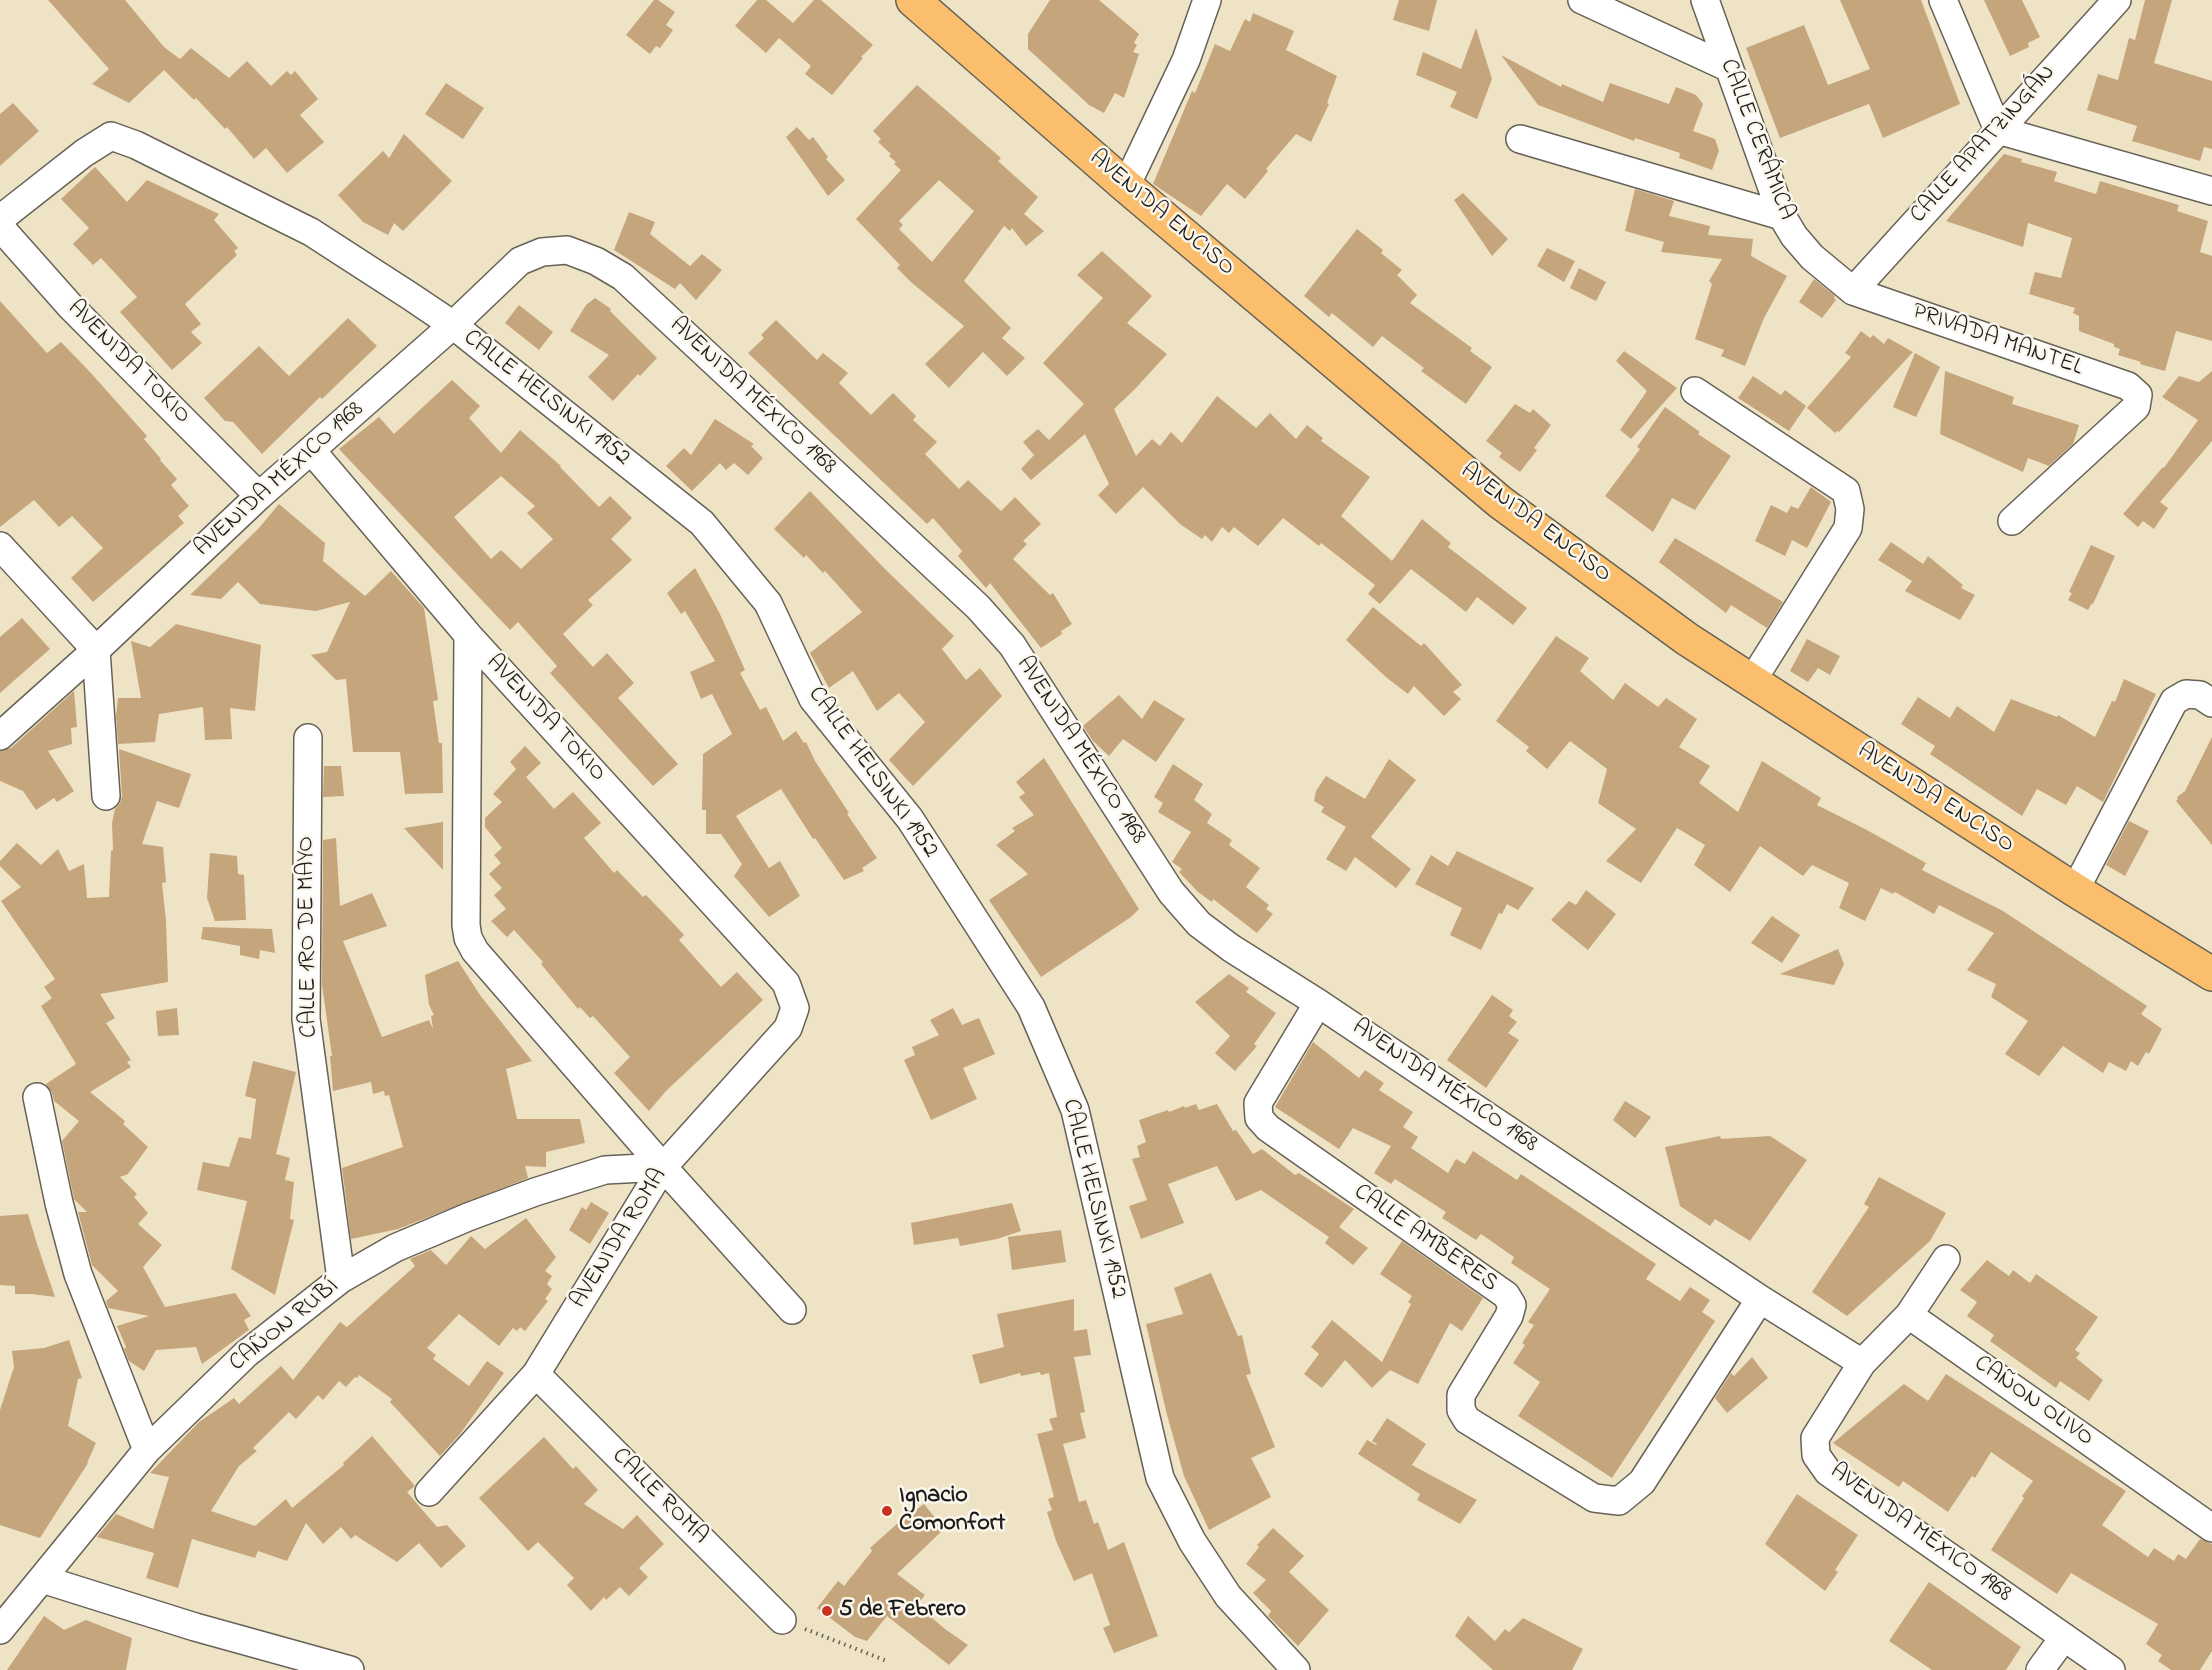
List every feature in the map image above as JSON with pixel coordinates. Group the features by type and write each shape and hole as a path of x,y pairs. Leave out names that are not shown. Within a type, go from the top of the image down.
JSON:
{"main road":[{"name":"AVENIDA ENCISO","path":"913,0 1126,186 1500,502 1687,639 2075,890 2212,974"}],"street":[{"path":"1126,186 1185,60 1207,0"},
{"path":"1582,0 1729,68"},
{"name":"CALLE CERÁMICA","path":"1706,0 1782,216 1794,236 1812,257 1853,291"},
{"path":"1943,0 1998,130 2212,191"},
{"name":"CALLE APATZINGÁN","path":"1853,291 2116,0"},
{"name":"CALLE HELSINKI 1952","path":"0,219 84,153 111,136 136,145 311,232 453,325 702,523 768,603 813,699 910,819 1031,1007 1075,1110 1160,1478 1191,1541 1228,1596 1296,1670"},
{"path":"1520,139 1782,216"},
{"name":"AVENIDA TOKIO","path":"0,227 71,307 259,496"},
{"name":"AVENIDA MÉXICO 1968","path":"0,736 96,650 259,496 453,325 520,261 542,252 567,250 596,261 623,277 992,622 1012,645 1172,892 1199,924 1231,948 1318,1003 1760,1299 1862,1363 1815,1438 1816,1455 1828,1472 2111,1670"},
{"name":"PRIVADA MANTEL","path":"1853,291 2128,386 2138,394 2136,407 2012,521"},
{"path":"1695,391 1846,491 1850,509 1848,528 1752,681"},
{"name":"AVENIDA TOKIO","path":"311,450 468,635 786,983"},
{"path":"0,546 96,650 106,796"},
{"path":"468,635 466,925 468,938 475,951 663,1167 792,1310"},
{"path":"2075,890 2174,700 2186,694 2200,695 2212,703"},
{"name":"CALLE 1RO DE MAYO","path":"308,738 306,1019 341,1279"},
{"name":"AVENIDA ROMA","path":"429,1492 536,1374 663,1167 788,1028 795,1008 786,983"},
{"name":"CALLE AMBERES","path":"1318,1003 1258,1103 1259,1118 1268,1128 1506,1295 1512,1305 1509,1316 1461,1395 1461,1410 1467,1419 1594,1498 1619,1501 1642,1482 1760,1299"},
{"path":"37,1097 59,1203 78,1274 147,1450"},
{"name":"CAÑON RUBÍ","path":"0,1630 147,1450 246,1354 341,1279 395,1248 535,1192 605,1170 663,1167"},
{"path":"1862,1363 1909,1315 1946,1259"},
{"name":"CAÑON OLIVO","path":"1909,1315 2212,1528"},
{"name":"CALLE ROMA","path":"536,1374 782,1620"},
{"path":"42,1579 195,1627 350,1670"},
{"path":"2040,1670 2064,1637"}],"path":[{"path":"782,1620 886,1661"}],"building":[{"path":"48,0 125,0 164,47 180,59 191,48 229,78 247,61 271,86 287,71 291,75 295,71 318,99 300,115 324,142 287,173 266,148 254,159 227,127 225,129 196,98 194,100 164,70 129,103 92,84 109,69"},
{"path":"654,0 658,0 675,12 666,25 673,30 660,48 656,46 650,54 626,35"},
{"path":"757,0 766,0 793,23 814,0 821,0 873,45 832,95 805,74 811,66 779,38 766,53 735,26"},
{"path":"1050,0 1099,0 1139,34 1134,43 1137,45 1133,52 1139,54 1124,98 1115,93 1104,113 1089,105 1028,49 1028,34"},
{"path":"1399,0 1437,0 1429,31 1393,20"},
{"path":"1840,0 1921,0 1960,104 1883,138 1869,104 1780,138 1746,48 1804,25 1828,85 1870,69"},
{"path":"1984,0 2022,0 2040,37 2028,43 2029,47 2010,56"},
{"path":"2145,0 2172,0 2154,63 2212,81 2212,149 2204,147 2200,161 2132,141 2137,126 2087,110 2098,74 2118,80 2129,38 2135,40"},
{"path":"1253,13 1294,31 1286,50 1337,76 1327,103 1329,104 1311,142 1296,134 1266,169 1268,171 1245,199 1227,184 1201,216 1153,184 1192,91 1195,93 1215,44 1230,51 1245,19 1250,22"},
{"path":"1476,28 1492,79 1477,119 1450,107 1457,92 1416,75 1423,52 1461,69"},
{"path":"1501,55 1561,87 1562,84 1603,102 1610,83 1669,104 1676,87 1696,95 1703,104 1693,131 1715,139 1719,151 1712,170 1679,158 1680,153 1635,138 1634,141 1538,105"},
{"path":"446,83 484,108 463,139 425,114"},
{"path":"917,85 1001,158 998,161 1038,197 1024,214 1044,231 1026,246 1012,228 1010,231 1004,226 964,281 1011,328 1002,338 1025,358 1007,376 983,352 949,388 925,364 964,326 912,283 897,268 900,265 856,219 901,170 889,156 891,154 878,142 881,139 873,131","holes":["939,180 974,211 932,262 899,229 903,225 899,221"]},
{"path":"13,103 39,131 0,166 0,114"},
{"path":"797,127 809,140 813,137 828,157 826,159 845,180 828,196 786,137"},
{"path":"404,134 452,181 403,231 394,223 388,235 363,222 338,195 383,151 389,158"},
{"path":"2004,154 2022,159 2021,162 2057,172 2054,181 2096,194 2100,181 2179,205 2177,211 2208,221 2200,252 2212,256 2212,341 2176,331 2165,371 2118,355 2120,349 2114,347 2114,344 2079,331 2079,316 2073,313 2075,308 2029,294 2035,272 2061,278 2072,238 2028,223 2023,247 1946,221"},
{"path":"95,167 127,202 147,180 219,214 214,220 238,248 234,251 237,255 185,304 201,324 191,332 202,343 172,370 120,312 137,297 101,258 93,265 73,244 89,228 61,199"},
{"path":"1635,189 1674,201 1669,216 1710,226 1708,235 1753,239 1751,256 1787,276 1764,318 1745,366 1721,356 1724,350 1695,339 1712,284 1709,281 1722,259 1661,252 1664,242 1625,231"},
{"path":"1463,193 1508,239 1492,256 1454,200"},
{"path":"629,212 655,222 650,234 690,266 702,254 722,270 696,300 680,283 675,289 614,250"},
{"path":"1357,229 1383,250 1381,253 1402,270 1397,275 1417,295 1410,303 1472,348 1470,351 1492,367 1466,404 1421,371 1424,368 1382,336 1373,347 1332,313 1329,317 1304,296"},
{"path":"1547,248 1575,261 1564,282 1537,266"},
{"path":"1102,251 1152,296 1127,323 1167,354 1114,409 1136,456 1152,439 1160,446 1171,432 1182,443 1217,396 1256,428 1270,413 1296,439 1307,425 1323,438 1321,441 1370,477 1341,516 1392,561 1422,519 1451,543 1448,547 1527,608 1513,625 1477,597 1466,612 1411,569 1380,604 1368,594 1375,585 1321,543 1319,546 1283,518 1258,546 1234,527 1229,533 1222,527 1212,542 1205,535 1202,539 1180,524 1143,487 1116,514 1098,495 1109,484 1085,434 1031,480 1021,469 1034,455 1023,442 1038,429 1049,440 1084,404 1043,363 1103,298 1077,275"},
{"path":"1579,268 1606,282 1596,301 1570,288"},
{"path":"1814,279 1835,296 1836,300 1822,318 1799,302"},
{"path":"595,298 611,309 610,311 657,358 640,376 638,374 613,401 588,377 609,355 570,331 586,305"},
{"path":"0,301 47,353 61,342 90,372 147,436 144,439 177,479 171,485 189,506 178,516 184,523 93,602 71,578 103,548 72,516 59,527 34,500 0,527"},
{"path":"519,305 553,332 539,350 505,323"},
{"path":"348,318 377,346 322,399 320,397 262,454 233,422 225,421 204,398 259,346 289,376"},
{"path":"776,320 817,360 823,353 848,373 839,383 871,415 893,393 916,416 913,420 937,442 925,454 959,489 968,480 1001,511 1015,497 1041,524 1023,541 1027,544 1013,559 1050,595 1053,593 1072,624 1061,631 1062,634 1041,648 990,583 986,588 958,556 962,551 933,518 927,524 748,353 764,338 761,335"},
{"path":"1861,331 1870,338 1873,335 1884,344 1888,338 1913,352 1839,432 1835,433 1807,408 1851,357 1845,353"},
{"path":"1624,351 1677,388 1631,439 1620,430 1647,391 1616,361"},
{"path":"1915,353 1940,367 1916,417 1893,407"},
{"path":"1945,371 2014,397 2012,404 2079,425 2073,444 2049,466 2028,458 2023,472 1940,434"},
{"path":"2212,371 2212,441 2160,502 2168,508 2154,529 2143,521 2138,527 2123,514 2164,468 2198,420 2162,397 2179,376 2199,382"},
{"path":"1753,376 1781,395 1785,390 1806,406 1789,431 1738,398"},
{"path":"452,380 480,406 469,418 501,453 520,430 561,466 599,507 610,496 632,518 611,539 632,560 588,600 593,605 563,634 593,667 607,653 634,683 618,698 678,764 653,786 550,673 557,666 518,622 510,630 339,449 379,417 394,434","holes":["501,476 535,506 527,513 553,539 521,569 501,550 491,559 454,517"]},
{"path":"1515,404 1530,413 1533,409 1551,425 1534,448 1537,450 1520,472 1499,457 1502,453 1486,441"},
{"path":"1665,407 1700,432 1698,434 1731,456 1695,510 1672,498 1653,532 1605,496 1640,449 1637,447"},
{"path":"715,419 754,444 751,446 763,458 748,475 734,463 726,470 720,463 692,491 666,466 684,448 691,455"},
{"path":"1811,487 1831,502 1807,548 1792,540 1785,556 1755,541 1771,505 1787,513 1791,506 1798,509"},
{"path":"810,491 954,636 942,649 966,680 980,668 1002,696 913,786 889,760 925,722 899,693 877,711 853,671 829,688 810,653 862,612 825,571 823,573 806,555 804,558 774,529"},
{"path":"279,504 325,543 323,561 365,596 391,571 424,608 438,700 433,701 439,743 442,743 443,793 405,794 400,752 353,752 346,679 336,680 311,655 327,652 350,602 316,611 260,604 238,582 221,599 190,595 259,528"},
{"path":"1675,538 1783,602 1767,628 1731,605 1726,613 1659,562"},
{"path":"1891,542 1923,564 1928,556 1963,585 1961,588 1975,595 1960,620 1905,591 1912,581 1878,560"},
{"path":"2091,545 2115,556 2088,610 2068,600 2072,593 2069,592"},
{"path":"695,568 719,612 745,670 740,673 760,710 766,707 783,741 796,731 804,743 806,742 815,761 849,813 847,814 877,858 862,868 864,871 844,880 815,838 813,839 781,789 736,816 769,868 780,861 800,896 769,917 734,876 742,864 721,834 706,834 706,810 702,810 703,754 732,734 712,694 701,699 690,672 715,661 685,611 681,614 667,593"},
{"path":"1373,607 1421,646 1424,643 1462,685 1453,692 1461,699 1444,716 1414,686 1408,694 1346,640"},
{"path":"22,618 50,649 0,693 0,637"},
{"path":"176,624 261,645 255,711 230,708 232,739 205,740 203,707 159,714 155,742 118,744 116,716 118,698 141,698 131,641 150,647"},
{"path":"1556,636 1589,658 1580,671 1613,700 1625,683 1658,707 1666,698 1697,719 1679,747 1710,766 1699,783 1738,812 1762,761 1821,798 1817,805 1926,863 1922,870 2003,911 2147,1006 2141,1014 2162,1029 2149,1054 2146,1052 2138,1066 2131,1061 2126,1071 2109,1062 2103,1073 2063,1046 2039,1076 2005,1054 2028,1021 1991,997 1996,984 1967,970 1994,933 1939,905 1934,914 1895,892 1893,894 1881,888 1865,921 1839,908 1849,883 1812,865 1803,876 1760,846 1730,892 1694,865 1705,845 1677,828 1641,883 1606,861 1636,829 1598,803 1607,769 1570,741 1547,769 1526,751 1529,747 1496,721"},
{"path":"1807,639 1840,656 1830,675 1818,668 1808,682 1790,671"},
{"path":"2124,679 2156,694 2103,802 2077,786 2066,805 2037,789 2022,816 1930,754 1935,746 1901,724 1918,697 1950,718 1957,706 1994,732 2011,699 2057,717 2058,715 2095,737 2112,701 2115,702"},
{"path":"74,691 77,727 71,728 72,744 48,751 74,791 57,802 54,798 36,810 23,791 0,781 0,751 11,748"},
{"path":"1119,695 1142,719 1154,700 1185,719 1156,762 1123,739 1109,756 1093,741 1083,726"},
{"path":"2212,737 2212,845 2176,801 2177,797 2185,791"},
{"path":"525,746 541,763 526,777 554,809 573,792 601,823 584,838 614,873 617,870 673,923 684,935 679,940 721,987 737,972 763,1000 666,1091 649,1111 614,1073 630,1057 593,1016 590,1018 580,1007 578,1009 541,964 543,962 514,930 507,937 491,921 506,909 494,895 502,888 489,874 501,863 494,855 502,848 485,827 485,818 502,802 493,794 516,769 510,762"},
{"path":"119,749 191,774 179,808 157,801 142,844 163,847 166,882 162,883 168,982 100,994 115,1018 106,1023 131,1060 127,1062 131,1067 90,1092 125,1121 123,1124 148,1147 128,1174 120,1177 137,1194 134,1197 148,1213 138,1224 162,1245 143,1267 165,1307 235,1293 251,1316 244,1320 249,1330 202,1364 196,1347 156,1350 144,1371 129,1361 117,1326 149,1316 108,1308 106,1301 118,1291 92,1265 78,1212 87,1212 74,1199 62,1141 79,1121 54,1101 46,1084 76,1064 41,1006 52,998 44,987 55,979 1,901 21,887 0,866 0,861 17,843 41,865 58,849 69,871 84,864 87,898 109,897 111,851 113,850 112,823 115,809 122,796"},
{"path":"1044,758 1139,909 1131,917 1041,977 989,900 1028,874 996,845 1015,831 1012,828 1034,815 1019,797 1025,793 1016,782"},
{"path":"1389,759 1416,780 1371,837 1411,869 1396,888 1355,857 1346,871 1326,859 1346,827 1321,812 1324,807 1314,801 1316,791 1326,776 1365,799"},
{"path":"1173,764 1203,784 1194,800 1212,814 1207,823 1232,840 1229,845 1260,868 1246,887 1269,905 1266,909 1273,914 1257,933 1213,899 1212,902 1198,892 1179,872 1182,869 1172,862 1191,832 1158,812 1163,803 1154,797"},
{"path":"324,766 341,766 344,796 323,797"},
{"path":"2129,821 2149,831 2125,876 2106,865"},
{"path":"443,822 443,870 404,828"},
{"path":"336,838 340,906 372,893 387,926 343,941 382,1037 429,1020 433,1029 431,1016 434,1015 429,1005 425,975 458,961 480,995 532,1061 506,1069 517,1119 580,1119 585,1143 546,1152 546,1167 525,1166 528,1178 398,1229 351,1239 342,1168 403,1147 389,1095 385,1096 384,1091 373,1094 371,1082 333,1091 330,1056 332,1056 322,985 323,840"},
{"path":"1457,851 1534,888 1518,910 1507,904 1502,914 1499,913 1481,950 1450,935 1462,908 1415,884 1431,855 1448,866"},
{"path":"210,853 237,856 238,874 244,875 246,920 215,921 207,898"},
{"path":"1586,890 1616,914 1588,950 1551,920 1569,901 1576,905"},
{"path":"1772,916 1800,935 1782,963 1751,943"},
{"path":"203,927 272,929 275,953 260,950 259,959 240,955 240,946 201,939"},
{"path":"1838,949 1844,964 1834,985 1780,974"},
{"path":"1229,974 1249,988 1246,992 1276,1013 1254,1044 1257,1046 1235,1071 1215,1053 1230,1036 1195,1002"},
{"path":"1492,995 1513,1010 1509,1016 1517,1022 1508,1033 1519,1040 1486,1088 1447,1060"},
{"path":"177,1008 179,1035 158,1036 156,1011"},
{"path":"953,1008 962,1025 979,1018 995,1054 963,1068 977,1099 931,1120 904,1060 915,1055 912,1047 939,1035 930,1020"},
{"path":"1313,1042 1359,1078 1365,1070 1384,1083 1379,1090 1413,1112 1403,1127 1418,1137 1411,1148 1448,1173 1456,1159 1465,1164 1473,1151 1517,1180 1521,1174 1656,1264 1646,1279 1680,1301 1690,1287 1710,1300 1702,1312 1715,1321 1612,1478 1518,1416 1540,1382 1513,1363 1534,1325 1528,1322 1550,1289 1511,1263 1514,1257 1481,1234 1476,1240 1442,1218 1446,1212 1395,1179 1391,1184 1374,1173 1391,1146 1353,1128 1339,1149 1275,1107"},
{"path":"253,1061 296,1072 276,1154 290,1158 285,1180 294,1182 290,1219 294,1220 275,1295 231,1269 247,1201 197,1190 203,1162 229,1167 239,1137 251,1139 256,1099 245,1096"},
{"path":"1625,1101 1651,1117 1635,1138 1613,1120"},
{"path":"1196,1104 1199,1110 1217,1104 1233,1131 1236,1130 1253,1154 1262,1149 1295,1175 1299,1173 1354,1209 1339,1227 1368,1248 1353,1265 1325,1243 1329,1237 1261,1190 1236,1201 1217,1166 1168,1184 1184,1223 1141,1239 1129,1206 1147,1200 1132,1159 1140,1157 1137,1146 1146,1142 1139,1120"},
{"path":"1720,1136 1721,1139 1770,1136 1807,1160 1750,1241 1715,1219 1710,1226 1680,1206 1665,1147"},
{"path":"1879,1177 1946,1213 1930,1241 1847,1316 1812,1292 1869,1207 1864,1204"},
{"path":"591,1202 609,1213 590,1244 569,1230 582,1207 586,1210"},
{"path":"1012,1203 1021,1231 997,1239 960,1246 958,1238 914,1245 911,1223"},
{"path":"28,1214 55,1297 15,1294 15,1286 0,1285 0,1216"},
{"path":"526,1218 556,1257 545,1271 552,1276 547,1284 552,1289 545,1299 548,1301 525,1331 520,1327 517,1331 513,1328 499,1346 459,1314 427,1348 436,1355 433,1359 469,1386 487,1361 504,1373 460,1434 440,1456 390,1402 392,1399 359,1375 346,1387 339,1381 323,1400 318,1395 296,1419 289,1412 253,1448 257,1451 239,1466 211,1511 255,1526 286,1499 292,1508 344,1465 343,1463 372,1436 415,1486 407,1492 437,1527 447,1525 466,1546 441,1568 419,1543 397,1562 355,1535 351,1539 341,1527 323,1544 306,1523 287,1561 258,1551 255,1558 192,1539 178,1588 146,1578 154,1553 97,1537 116,1514 153,1529 169,1477 150,1473 199,1422 234,1398 239,1404 281,1366 293,1380 340,1322 347,1327 415,1266 410,1259 431,1250 446,1265 471,1236 485,1249"},
{"path":"1061,1230 1066,1262 1012,1270 1008,1237"},
{"path":"1402,1241 1483,1298 1462,1331 1450,1323 1418,1384 1390,1370 1372,1388 1345,1360 1322,1388 1304,1374 1319,1354 1311,1347 1332,1320 1382,1362 1411,1304 1408,1302 1412,1296 1380,1274"},
{"path":"1987,1260 2009,1276 2013,1270 2030,1283 2036,1274 2098,1317 2075,1350 2080,1353 2076,1358 2103,1380 2089,1401 2060,1381 2056,1388 1990,1341 1994,1335 1967,1316 1977,1302 1960,1290"},
{"path":"1211,1273 1238,1336 1242,1335 1251,1374 1246,1375 1275,1447 1251,1458 1271,1497 1209,1530 1184,1476 1146,1324 1183,1314 1174,1288"},
{"path":"1074,1299 1074,1331 1087,1329 1091,1355 1074,1357 1085,1412 1080,1413 1086,1438 1063,1444 1079,1502 1086,1500 1094,1524 1098,1522 1108,1550 1124,1542 1158,1636 1114,1653 1103,1628 1110,1625 1092,1573 1074,1581 1056,1541 1047,1512 1052,1510 1048,1499 1054,1497 1037,1434 1053,1430 1049,1419 1057,1417 1049,1373 1041,1375 1040,1372 1021,1376 1020,1373 980,1384 972,1355 1004,1347 997,1314"},
{"path":"69,1340 82,1378 78,1379 68,1426 96,1443 88,1463 40,1538 0,1525 0,1410 14,1367 12,1351 44,1348"},
{"path":"1752,1357 1768,1378 1727,1413 1715,1398 1731,1373 1734,1376"},
{"path":"1946,1374 2126,1491 2102,1525 2148,1557 2154,1548 2174,1561 2178,1554 2186,1559 2200,1539 2212,1544 2212,1651 2200,1670 2171,1670 2158,1661 2162,1655 2146,1644 2158,1624 2071,1573 2057,1594 1991,1550 2033,1481 1991,1452 1975,1478 1972,1476 1948,1512 1903,1481 1899,1487 1833,1443 1904,1384 1928,1401"},
{"path":"1387,1418 1426,1444 1412,1465 1477,1500 1460,1524 1417,1500 1420,1494 1358,1454 1367,1440 1377,1444 1372,1441"},
{"path":"544,1437 573,1469 576,1466 598,1490 584,1504 623,1529 637,1515 664,1544 639,1568 648,1577 629,1596 620,1587 606,1600 604,1597 591,1611 567,1585 574,1578 538,1542 528,1551 479,1498"},
{"path":"1797,1494 1858,1535 1835,1570 1838,1572 1825,1591 1765,1544"},
{"path":"924,1504 944,1529 897,1574 925,1595 917,1605 968,1645 949,1665 887,1616 867,1641 855,1637 817,1608 838,1581 844,1586 872,1551 870,1548 899,1522"},
{"path":"1273,1528 1304,1556 1289,1572 1329,1610 1298,1646 1268,1616 1271,1611 1253,1593 1266,1580 1246,1564 1259,1547 1257,1545"},
{"path":"1929,1582 2021,1647 2006,1670 1932,1670 1889,1641"},
{"path":"44,1616 64,1630 86,1620 132,1638 126,1670 7,1670"},
{"path":"1468,1616 1495,1641 1505,1629 1509,1632 1523,1618 1583,1649 1572,1670 1493,1670 1455,1636"}],"place":[{"name":"Ignacio Comonfort","path":"887,1511"},
{"name":"5 de Febrero","path":"827,1611"}]}
